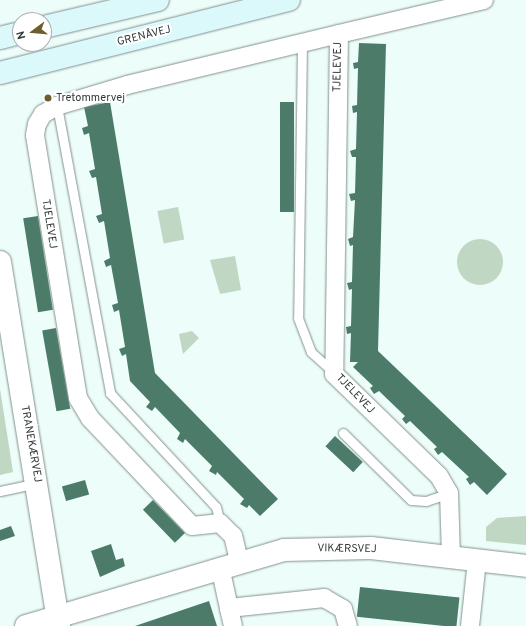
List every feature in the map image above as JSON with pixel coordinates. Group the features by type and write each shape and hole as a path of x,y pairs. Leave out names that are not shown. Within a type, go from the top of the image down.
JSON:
{"main road":[{"path":"52,25 158,0"},
{"name":"GRENÅVEJ","path":"0,73 289,0"},
{"path":"0,38 12,35"}],"street":[{"name":"TJELEVEJ","path":"220,523 192,526 90,418 78,398 35,135 44,114 57,106 127,85 484,0"},
{"name":"TJELEVEJ","path":"339,34 334,374 439,476 449,492"},
{"name":"TRANEKÆRVEJ","path":"0,262 5,318 38,483 58,622"},
{"path":"449,492 451,557"},
{"path":"220,523 233,536 230,564 229,608 233,626"},
{"name":"VIKÆRSVEJ","path":"26,626 58,622 230,564 284,550 324,548 451,557 526,566"},
{"path":"470,626 476,560"},
{"path":"229,608 324,598 343,609 348,626"}],"lane":[{"path":"302,43 298,318 312,352 334,374"},
{"path":"57,106 110,393 216,507 220,523"},
{"path":"343,432 411,500 426,501 449,492"},
{"path":"0,491 38,483"}],"green space":[{"path":"178,207 184,239 164,243 157,211"},
{"path":"485,239 497,245 502,253 502,271 497,279 489,284 475,285 463,279 458,271 457,257 463,245 471,240"},
{"path":"235,256 241,290 220,294 210,260"},
{"path":"192,331 199,338 183,354 179,334"},
{"path":"0,389 13,472 0,475"},
{"path":"526,516 526,545 486,541 486,527 497,518"}],"building":[{"path":"359,43 386,44 378,351 507,474 487,495 474,482 470,485 466,479 469,477 442,452 438,455 434,449 437,447 410,421 406,424 402,419 405,416 379,391 374,394 370,388 373,386 353,367 358,362 350,362 351,333 347,334 346,327 351,326 352,289 349,290 347,283 352,282 353,245 350,246 348,239 353,237 355,200 351,201 349,194 355,193 356,157 352,157 350,151 356,149 357,112 353,113 352,106 357,105 358,68 354,69 353,63 358,62"},
{"path":"110,102 155,373 278,499 260,516 249,505 247,508 240,504 244,499 217,472 216,475 209,471 212,466 185,439 183,443 177,439 180,433 155,407 152,411 146,407 150,402 130,381 126,354 122,356 119,349 125,347 119,310 114,312 112,305 118,303 111,265 106,267 104,261 110,258 104,221 99,223 96,216 102,214 96,177 92,178 89,171 95,169 89,133 84,135 82,128 88,126 84,107"},
{"path":"280,102 294,102 294,212 280,212"},
{"path":"38,216 53,310 38,312 23,218"},
{"path":"56,328 70,409 56,411 42,330"},
{"path":"335,436 363,462 353,472 325,446"},
{"path":"85,480 89,494 66,501 62,487"},
{"path":"153,500 185,533 175,543 143,510"},
{"path":"11,526 15,536 0,541 0,530"},
{"path":"111,544 116,560 123,558 125,566 100,577 91,551"},
{"path":"360,587 459,597 456,626 357,617"},
{"path":"209,601 217,626 135,626"}],"place":[{"name":"Tretommervej","path":"48,98"}]}
